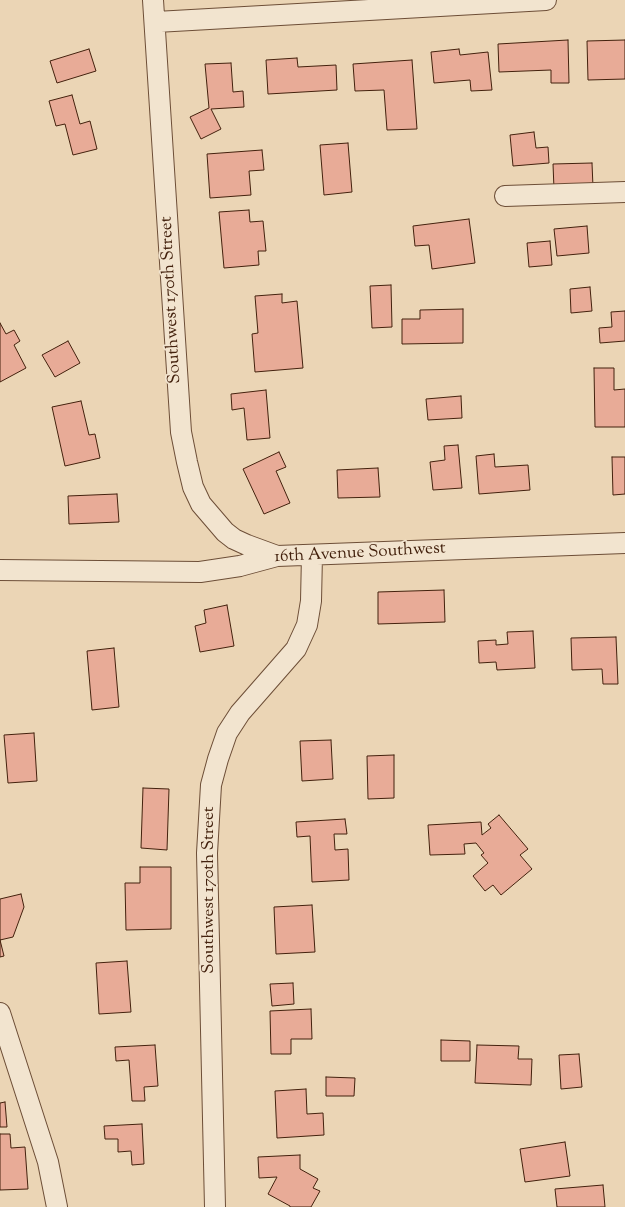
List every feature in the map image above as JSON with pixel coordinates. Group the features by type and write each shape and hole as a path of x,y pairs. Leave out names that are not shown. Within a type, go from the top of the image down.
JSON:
{"street":[{"name":"Southwest 170th Street","path":"153,0 156,22 180,432 193,487 201,504 225,532 247,545 277,556"},
{"path":"156,22 546,0"},
{"path":"505,196 625,192"},
{"name":"16th Avenue Southwest","path":"0,570 200,572 240,566 277,556 625,543"},
{"name":"Southwest 170th Street","path":"215,1207 207,854 211,785 227,733 240,713 258,691 296,649 307,625 311,601 312,555"},
{"path":"0,1013 48,1162 57,1207"}],"building":[{"path":"568,40 569,83 551,83 551,70 499,72 498,44"},
{"path":"625,40 625,79 588,80 587,41"},
{"path":"89,49 96,71 57,83 50,61"},
{"path":"459,49 460,55 488,52 492,90 471,91 470,80 434,83 431,52"},
{"path":"297,58 298,67 336,65 337,90 268,94 266,60"},
{"path":"412,60 417,129 387,130 384,90 355,91 353,64"},
{"path":"231,63 233,92 243,91 244,107 211,109 221,129 201,139 190,117 209,108 205,64"},
{"path":"72,95 80,124 90,121 97,149 73,155 65,124 56,126 49,101"},
{"path":"534,132 536,148 548,147 549,163 513,166 510,135"},
{"path":"348,143 352,192 324,195 320,145"},
{"path":"262,150 264,170 249,171 251,195 210,198 207,154"},
{"path":"592,163 593,187 554,189 553,164"},
{"path":"249,210 250,222 263,221 266,251 258,251 259,265 224,268 219,212"},
{"path":"469,219 475,263 432,269 429,245 415,246 413,226"},
{"path":"587,226 589,253 557,256 554,229"},
{"path":"550,241 552,265 529,267 527,243"},
{"path":"391,285 392,327 372,328 370,286"},
{"path":"590,287 592,311 571,313 570,289"},
{"path":"282,294 282,303 297,301 303,368 255,372 252,334 258,333 255,296"},
{"path":"463,309 463,343 402,344 402,319 420,319 420,310"},
{"path":"625,311 625,341 600,343 599,328 612,327 611,312"},
{"path":"0,323 6,334 14,330 20,341 14,345 26,368 0,382"},
{"path":"68,341 80,363 55,377 42,355"},
{"path":"594,368 614,368 614,390 625,389 625,427 595,427"},
{"path":"266,390 270,438 247,440 244,408 232,410 231,394"},
{"path":"461,396 462,418 428,420 426,399"},
{"path":"81,401 89,435 95,434 100,458 65,466 52,407"},
{"path":"458,445 462,488 433,490 430,462 445,460 444,446"},
{"path":"279,452 286,467 276,471 290,503 264,514 243,469"},
{"path":"494,454 495,467 528,465 530,490 479,494 476,456"},
{"path":"612,457 625,457 625,494 613,495"},
{"path":"378,468 380,497 338,498 337,470"},
{"path":"117,494 119,522 69,524 68,496"},
{"path":"444,590 445,622 378,624 378,592"},
{"path":"227,605 234,646 200,652 195,626 206,623 204,610"},
{"path":"533,631 535,668 497,670 496,662 479,663 478,641 496,640 496,645 508,644 507,632"},
{"path":"616,637 618,684 603,684 602,669 572,670 571,638"},
{"path":"114,648 119,707 92,710 87,651"},
{"path":"34,733 37,781 8,783 4,735"},
{"path":"331,740 333,779 302,781 300,741"},
{"path":"394,755 394,798 368,799 367,756"},
{"path":"143,788 169,789 167,850 141,848"},
{"path":"499,815 528,849 520,855 532,869 501,895 493,885 485,891 473,876 488,863 481,855 484,853 476,843 464,844 465,854 430,855 428,825 481,822 482,835 491,828 488,824"},
{"path":"345,819 347,834 334,834 335,850 348,849 349,880 312,882 310,836 297,837 296,822"},
{"path":"140,867 171,867 171,929 126,930 125,883 140,883"},
{"path":"21,894 24,907 13,937 0,940 0,899"},
{"path":"312,905 315,952 276,954 274,907"},
{"path":"0,940 4,956 0,957"},
{"path":"127,961 131,1012 99,1014 96,963"},
{"path":"293,983 294,1004 272,1006 270,984"},
{"path":"311,1009 312,1039 291,1039 291,1054 271,1054 270,1011"},
{"path":"441,1040 470,1041 470,1061 441,1061"},
{"path":"155,1045 158,1086 144,1087 145,1101 132,1101 129,1060 116,1061 115,1047"},
{"path":"477,1045 519,1046 518,1059 532,1059 531,1085 475,1083"},
{"path":"579,1054 582,1087 561,1089 559,1055"},
{"path":"326,1077 355,1078 354,1096 326,1096"},
{"path":"306,1089 307,1114 323,1113 324,1135 277,1138 275,1091"},
{"path":"5,1102 7,1127 0,1127 0,1103"},
{"path":"142,1124 144,1164 132,1165 131,1151 118,1152 118,1139 105,1139 104,1126"},
{"path":"0,1134 10,1134 11,1148 25,1147 28,1189 0,1190"},
{"path":"565,1142 570,1176 525,1182 520,1149"},
{"path":"300,1155 300,1169 318,1179 313,1188 320,1191 311,1207 290,1207 268,1194 277,1177 259,1178 258,1157"},
{"path":"603,1185 605,1207 557,1207 555,1189"}]}
